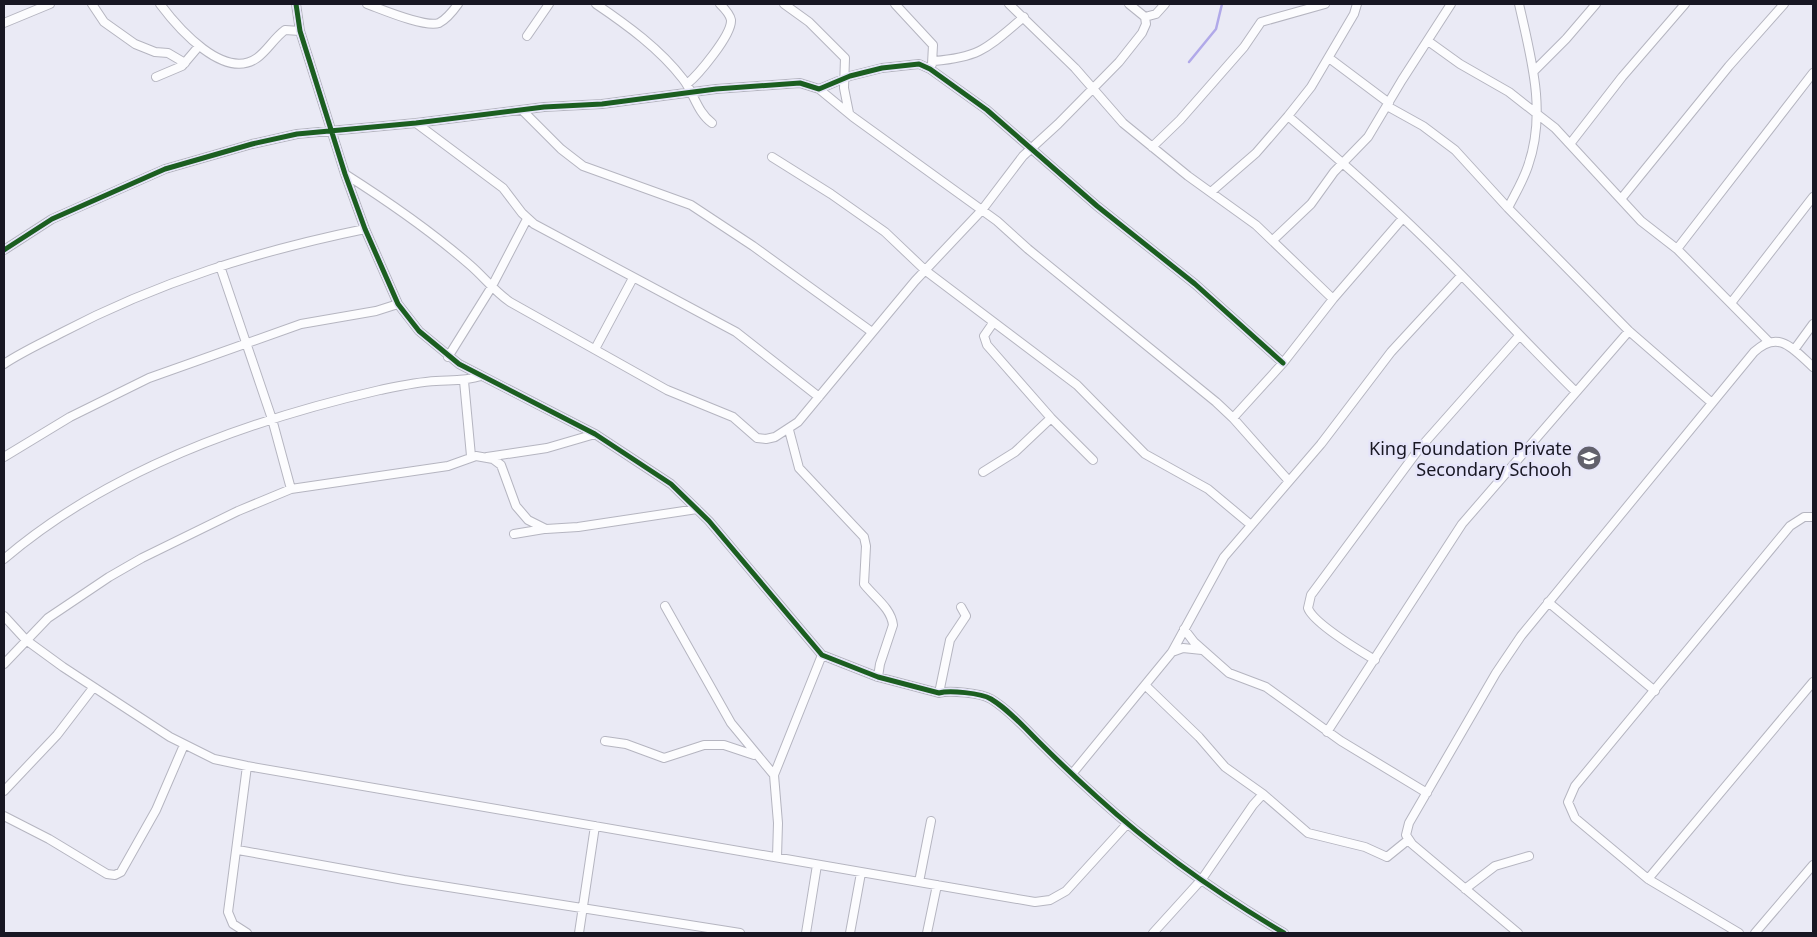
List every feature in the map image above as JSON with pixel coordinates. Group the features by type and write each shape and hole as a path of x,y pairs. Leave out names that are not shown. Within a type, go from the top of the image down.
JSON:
{"street":[{"path":"4,22 50,4"},
{"path":"92,4 104,22 135,44 155,52 168,53 185,63"},
{"path":"160,4 199,46 222,60 235,65 257,58 285,30 300,31"},
{"path":"296,4 300,31 345,174 365,229 398,304 419,331 448,357 481,376 595,434 653,471 697,509 822,655 878,677 939,692 947,690 986,696 1006,710 1127,824 1202,879 1284,933"},
{"path":"367,4 418,21 436,24 443,20 458,4"},
{"path":"528,36 549,4"},
{"path":"596,4 647,42 687,84 690,93 706,119 712,123"},
{"path":"687,84 703,69 730,25 729,15 720,4"},
{"path":"784,4 809,22 845,58 844,92 848,98 850,113"},
{"path":"896,4 930,40 934,52 934,61 930,69"},
{"path":"1009,4 1075,68 1123,122 1152,147 1273,240 1333,299"},
{"path":"345,174 416,221 472,266 491,288 510,302 667,390 733,416 757,438 766,440 775,438 789,430 819,397 872,332 982,210 1031,148 1058,124 1119,62 1142,33 1146,24 1145,17 1129,4"},
{"path":"1145,17 1156,14 1165,4"},
{"path":"1152,147 1180,120 1244,48 1261,22 1325,4"},
{"path":"1211,192 1256,153 1311,87 1354,14 1357,4"},
{"path":"1273,240 1315,200 1334,172 1368,137 1451,4"},
{"path":"1508,208 1528,166 1538,114 1534,71 1519,4"},
{"path":"1534,71 1566,40 1596,4"},
{"path":"1570,144 1622,77 1685,4"},
{"path":"1621,199 1729,66 1784,4"},
{"path":"934,61 961,59 981,52 1024,17"},
{"path":"1428,41 1460,64 1509,92 1538,114 1570,144 1641,221 1677,248 1769,342 1786,344 1813,367"},
{"path":"156,77 185,63 199,46"},
{"path":"1329,58 1388,105 1423,126 1455,150 1508,208 1629,331 1712,403"},
{"path":"819,89 857,74 895,66 919,64 930,69 987,110 1097,206 1195,284 1282,364"},
{"path":"1677,248 1813,74"},
{"path":"4,250 52,219 165,169 297,134 416,123 544,107 602,104 690,93 800,83 819,89 982,210 1233,418 1288,480"},
{"path":"522,110 561,149 583,166 691,205 753,246 872,332"},
{"path":"1288,116 1344,163 1403,218 1576,392"},
{"path":"416,123 503,188 527,219 736,332 819,397"},
{"path":"772,157 864,217 894,240 926,271 1077,384 1145,454 1208,489 1251,524"},
{"path":"1731,303 1813,197"},
{"path":"1233,418 1282,364 1333,299 1403,218"},
{"path":"448,357 491,288 527,219"},
{"path":"4,364 127,300 220,266 291,244 365,229"},
{"path":"220,266 272,419 291,490"},
{"path":"1072,774 1172,652 1217,568 1251,524 1338,422 1391,352 1461,276"},
{"path":"595,349 633,278"},
{"path":"4,457 70,417 149,378 301,324 367,313 398,304"},
{"path":"993,323 984,336 987,345 1051,418 1093,460"},
{"path":"1794,350 1813,324"},
{"path":"1327,732 1462,524 1629,331"},
{"path":"1375,660 1341,638 1313,616 1308,608 1311,595 1419,449 1519,336"},
{"path":"1518,933 1408,840 1406,830 1496,673 1548,602 1631,504 1754,352 1769,342"},
{"path":"4,559 54,521 140,473 187,450 272,419 415,382 464,381 481,376"},
{"path":"464,381 471,456"},
{"path":"982,472 1015,452 1051,418"},
{"path":"789,430 799,468 864,537 866,546 864,584 885,606 892,619 892,632 880,664 878,677"},
{"path":"4,664 48,618 142,558 238,511 291,490 448,466 471,456 487,457 547,448 595,434"},
{"path":"487,457 497,461 503,469 510,494 522,514 536,525 546,529"},
{"path":"514,534 578,527 697,509"},
{"path":"1739,933 1648,879 1575,818 1568,802 1575,786 1790,526 1804,517 1813,518"},
{"path":"1548,602 1655,691"},
{"path":"665,606 731,723 756,756 774,775"},
{"path":"939,692 950,640 966,616 961,607"},
{"path":"4,616 26,640 93,688 184,745 214,759 247,766 1026,901 1050,900 1074,885 1127,824"},
{"path":"1184,629 1194,642 1229,673 1266,686 1327,732 1427,793"},
{"path":"1172,652 1193,648 1206,652"},
{"path":"777,857 778,823 774,775 822,655"},
{"path":"1648,879 1813,682"},
{"path":"1146,686 1199,737 1225,767 1263,794 1314,836 1365,847 1387,858 1408,840"},
{"path":"4,791 57,735 93,688"},
{"path":"605,741 626,744 664,758 671,758 678,752 704,745 724,745 756,756"},
{"path":"4,816 49,839 107,874 114,876 121,872 156,810 184,745"},
{"path":"247,766 238,850 228,912 233,924 247,933"},
{"path":"1153,933 1202,879 1253,804 1263,794"},
{"path":"919,882 931,821"},
{"path":"579,933 594,826"},
{"path":"238,850 404,880 740,933"},
{"path":"1465,888 1495,866 1528,856"},
{"path":"806,933 817,865"},
{"path":"1755,933 1813,865"},
{"path":"850,933 861,873"},
{"path":"927,933 937,885"},
{"path":"1266,933 1271,926"}],"waterway":[{"path":"1189,62 1216,29 1222,4"}],"cycle path":[{"path":"296,4 300,31 345,174 365,229 398,304 419,331 459,364 595,434 671,484 709,521 822,655 878,677 939,693 950,692 980,695 998,703 1118,816 1163,852 1211,886 1284,933"},
{"path":"4,250 52,219 165,169 252,144 297,134 416,123 544,107 602,104 716,89 800,83 819,89 850,76 882,68 919,64 930,69 987,110 1097,206 1195,284 1283,363"}],"place":[{"name":"King Foundation Private Secondary Schooh","path":"1589,458"}]}
